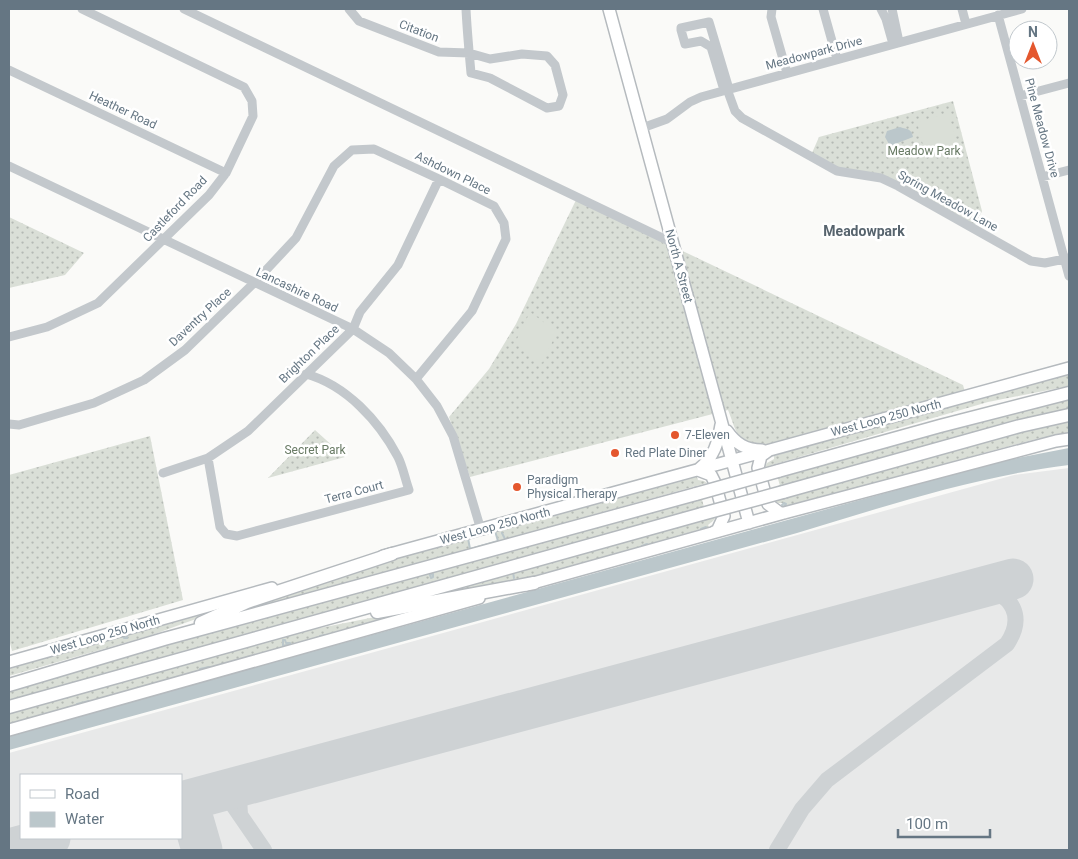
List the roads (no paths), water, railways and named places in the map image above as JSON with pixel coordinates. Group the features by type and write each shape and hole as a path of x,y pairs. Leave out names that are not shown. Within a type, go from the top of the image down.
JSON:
{"highway":[{"path":"9,685 164,639 940,426 1069,393"},
{"path":"9,707 1020,426 1069,415"},
{"path":"164,639 247,602 392,554"},
{"path":"284,631 534,583"}],"main road":[{"name":"North A Street","path":"609,9 749,523"},
{"name":"West Loop 250 North","path":"9,662 392,554 1069,368"},
{"path":"722,421 735,442 754,450 768,451"},
{"path":"698,470 708,463 714,453 722,421"},
{"path":"9,730 714,532 1069,439"},
{"path":"768,451 761,456 758,468 768,504 780,513 784,513"},
{"path":"698,470 711,475 724,516 717,531 714,532"}],"street":[{"name":"Castleford Road","path":"9,337 50,326 98,303 209,195 226,173 253,116 252,101 244,87 82,9"},
{"path":"184,9 674,243"},
{"name":"Citation","path":"349,9 359,21 439,52 469,54 490,59 522,54 547,56 555,65 563,95 559,106 547,108 490,78 470,73 469,54"},
{"path":"466,9 469,54"},
{"path":"772,9 771,17 787,73"},
{"path":"823,9 837,59"},
{"path":"962,9 966,24"},
{"name":"Meadowpark Drive","path":"642,128 667,119 690,102 701,97 1022,9"},
{"path":"887,11 896,43"},
{"name":"Pine Meadow Drive","path":"998,15 1042,178 1067,258 1069,276"},
{"name":"Spring Meadow Lane","path":"714,46 735,111 742,118 837,171 883,179 1031,261 1041,263 1067,258"},
{"name":"Heather Road","path":"9,70 226,173"},
{"path":"1020,96 1069,83"},
{"name":"Ashdown Place","path":"350,151 374,149 439,179 494,206 504,223 506,239 472,312 416,379"},
{"name":"Daventry Place","path":"9,424 20,425 94,403 144,380 185,350 254,283 296,238 334,166 350,151"},
{"name":"Lancashire Road","path":"9,166 353,330 389,354 416,379 437,406 453,436 480,530"},
{"path":"1042,178 1069,170"},
{"name":"Brighton Place","path":"163,474 208,458 248,431 353,330 360,312 398,265 439,179"},
{"name":"Terra Court","path":"208,458 220,527 226,534 237,536 409,490 399,458 374,419 338,389 306,374"}],"water":[{"path":"900,127 910,131 913,137 890,146 885,137 887,131"},
{"path":"1069,448 1069,465 1000,476 932,493 797,533 9,750 9,736 100,710 997,462"}],"waterway":[{"path":"784,503 786,504 784,507 782,505 784,503"},
{"path":"701,529 706,527"},
{"path":"495,531 498,541 470,549 468,538 495,531"},
{"path":"502,533 505,539"},
{"path":"642,546 647,544"},
{"path":"513,572 514,578"},
{"path":"433,574 433,577 431,578 430,575 433,574"},
{"path":"355,627 360,625"},
{"path":"126,632 127,638 121,637 121,634 126,632"},
{"path":"320,636 325,635"},
{"path":"283,640 286,643 290,644 283,646 283,640"},
{"path":"200,669 209,667"},
{"path":"77,704 89,701"}],"place":[{"name":"7-Eleven","path":"675,435"},
{"name":"Red Plate Diner","path":"615,453"},
{"name":"Paradigm Physical Therapy","path":"517,487"}],"district":[{"name":"Meadowpark","path":"864,231"}],"park label":[{"name":"Meadow Park","path":"924,151"},
{"name":"Secret Park","path":"315,450"}]}
